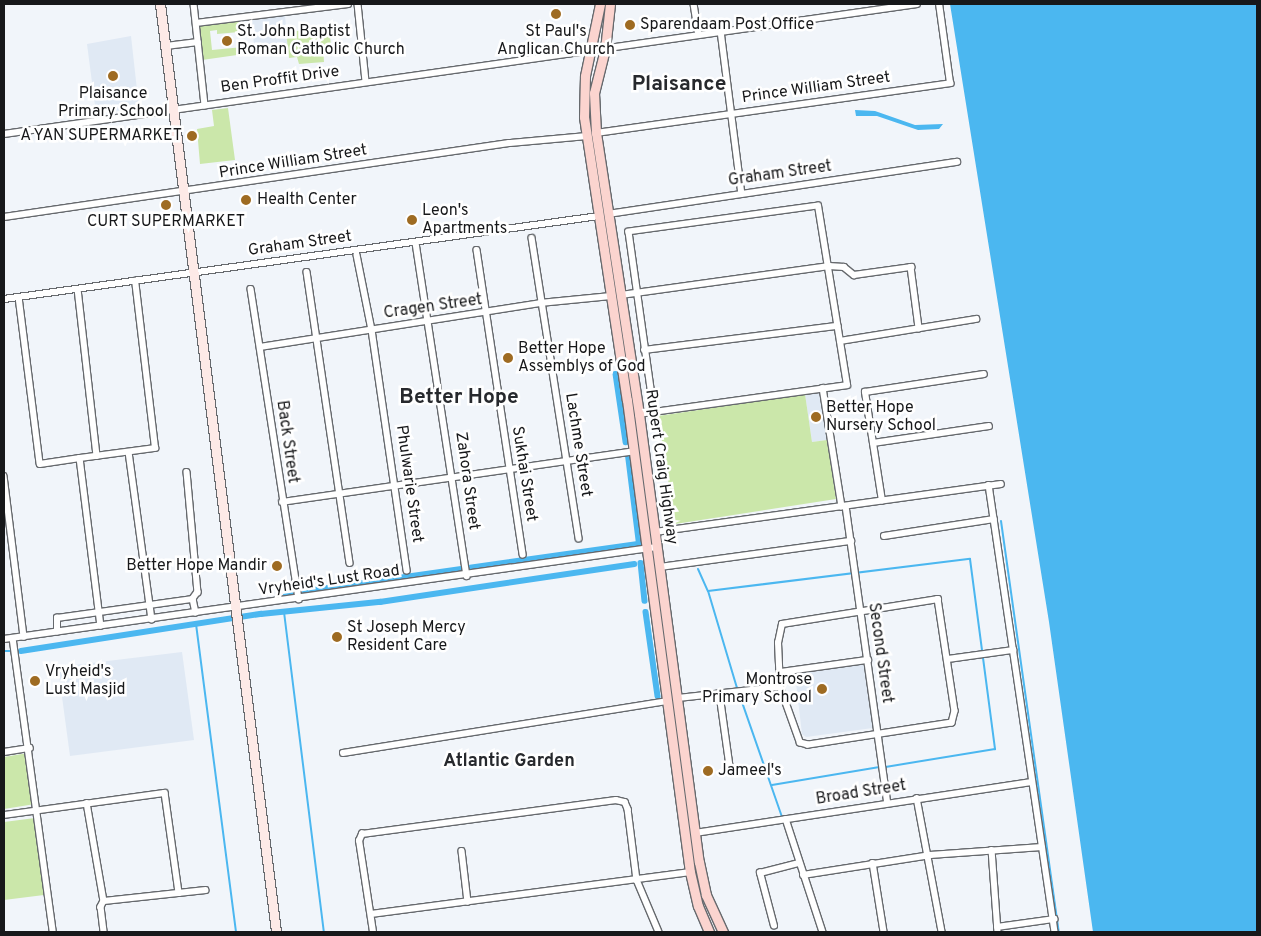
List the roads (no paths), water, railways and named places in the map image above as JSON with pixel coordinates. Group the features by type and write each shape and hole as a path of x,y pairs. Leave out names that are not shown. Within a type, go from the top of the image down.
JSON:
{"main road":[{"path":"160,4 276,932"},
{"name":"Rupert Craig Highway","path":"600,4 583,97 591,134 603,215 611,296 634,450 690,872 698,906 709,932"},
{"name":"Rupert Craig Highway","path":"591,134 594,93 605,49 610,4"},
{"name":"Rupert Craig Highway","path":"603,215 621,295 639,414 695,834 706,895 723,932"}],"street":[{"path":"194,4 205,105"},
{"path":"196,23 348,4"},
{"path":"358,4 366,82"},
{"path":"694,4 699,34"},
{"name":"Ben Proffit Drive","path":"4,134 917,4"},
{"name":"Prince William Street","path":"4,217 509,143 591,134 950,83 939,4"},
{"path":"721,31 742,194"},
{"path":"166,46 198,42"},
{"name":"Graham Street","path":"4,299 416,243 956,162"},
{"path":"639,414 654,410 847,384 818,206 629,232 644,350 654,410"},
{"name":"Lachme Street","path":"532,238 540,303 579,538"},
{"name":"Zahora Street","path":"416,243 467,574"},
{"name":"Sukhai Street","path":"477,250 523,555"},
{"name":"Phulwarie Street","path":"357,255 372,330 407,570"},
{"path":"621,295 637,291 828,266 844,268 854,275 911,267 919,328"},
{"path":"307,272 342,494 350,562"},
{"path":"19,297 40,464 129,452 155,448 135,281"},
{"path":"78,289 97,456"},
{"name":"Back Street","path":"251,289 298,598"},
{"name":"Cragen Street","path":"260,347 429,323 540,303 611,296"},
{"path":"840,341 976,319"},
{"path":"644,350 838,326"},
{"path":"882,501 865,392 984,374"},
{"name":"Second Street","path":"823,388 851,542 888,803"},
{"path":"873,443 989,426"},
{"path":"282,502 396,487 634,450"},
{"path":"129,452 152,619"},
{"path":"80,458 101,626"},
{"path":"57,632 58,618 193,599 198,592 187,472"},
{"path":"4,476 24,637"},
{"path":"655,532 1001,484"},
{"path":"989,485 1031,782 1056,932"},
{"path":"884,536 994,519"},
{"path":"660,567 851,542"},
{"name":"Vryheid's Lust Road","path":"4,639 196,613 237,614 298,598 657,547"},
{"path":"193,599 196,613"},
{"path":"938,599 948,659 955,711 952,723 878,736 804,745 795,733 780,687 781,672 778,643 782,624 938,599"},
{"path":"13,638 39,809 53,930"},
{"path":"948,659 1012,650"},
{"path":"781,672 868,660"},
{"path":"678,698 732,694 780,687"},
{"path":"720,695 730,766"},
{"path":"343,753 668,701"},
{"path":"4,752 30,748"},
{"name":"Broad Street","path":"695,834 917,798 1031,782"},
{"path":"4,815 165,793 179,893"},
{"path":"917,798 920,827 930,855 942,932"},
{"path":"373,932 359,841 362,834 485,816 626,802 637,880 659,932"},
{"path":"88,803 104,901 101,907 104,932"},
{"path":"786,819 822,932"},
{"path":"803,874 930,855 1042,847"},
{"path":"462,850 468,902"},
{"path":"992,850 998,930 1054,919"},
{"path":"774,926 760,872 799,863"},
{"path":"873,863 884,932"},
{"path":"371,914 690,872"},
{"path":"104,901 205,890"}],"water":[{"path":"950,4 1257,4 1257,932 1093,932 1049,622"},
{"path":"855,110 875,111 915,125 943,124 939,129 918,130 877,116 856,116"}],"waterway":[{"path":"616,374 626,442"},
{"path":"286,594 639,544 628,456"},
{"path":"1001,521 1059,932"},
{"path":"782,817 737,688 708,591 970,559 995,749 885,767"},
{"path":"641,563 645,601"},
{"path":"21,651 261,614 380,602 634,564"},
{"path":"698,569 708,591"},
{"path":"284,612 324,932"},
{"path":"646,612 658,696"},
{"path":"196,624 236,932"},
{"path":"4,651 12,651"},
{"path":"772,785 880,767"}],"place":[{"name":"St Paul's Anglican Church","path":"556,14"},
{"name":"Sparendaam Post Office","path":"630,25"},
{"name":"St. John Baptist Roman Catholic Church","path":"227,41"},
{"name":"Plaisance Primary School","path":"113,76"},
{"name":"A YAN SUPERMARKET","path":"192,136"},
{"name":"Health Center","path":"246,200"},
{"name":"CURT SUPERMARKET","path":"166,205"},
{"name":"Leon's Apartments","path":"412,220"},
{"name":"Better Hope Assemblys of God","path":"508,358"},
{"name":"Better Hope Nursery School","path":"816,417"},
{"name":"Better Hope Mandir","path":"277,566"},
{"name":"St Joseph Mercy Resident Care","path":"337,637"},
{"name":"Vryheid's Lust Masjid","path":"35,681"},
{"name":"Montrose Primary School","path":"822,689"},
{"name":"Jameel's","path":"708,771"}],"district":[{"name":"Plaisance","path":"679,85"},
{"name":"Better Hope","path":"459,398"},
{"name":"Atlantic Garden","path":"509,762"}]}
